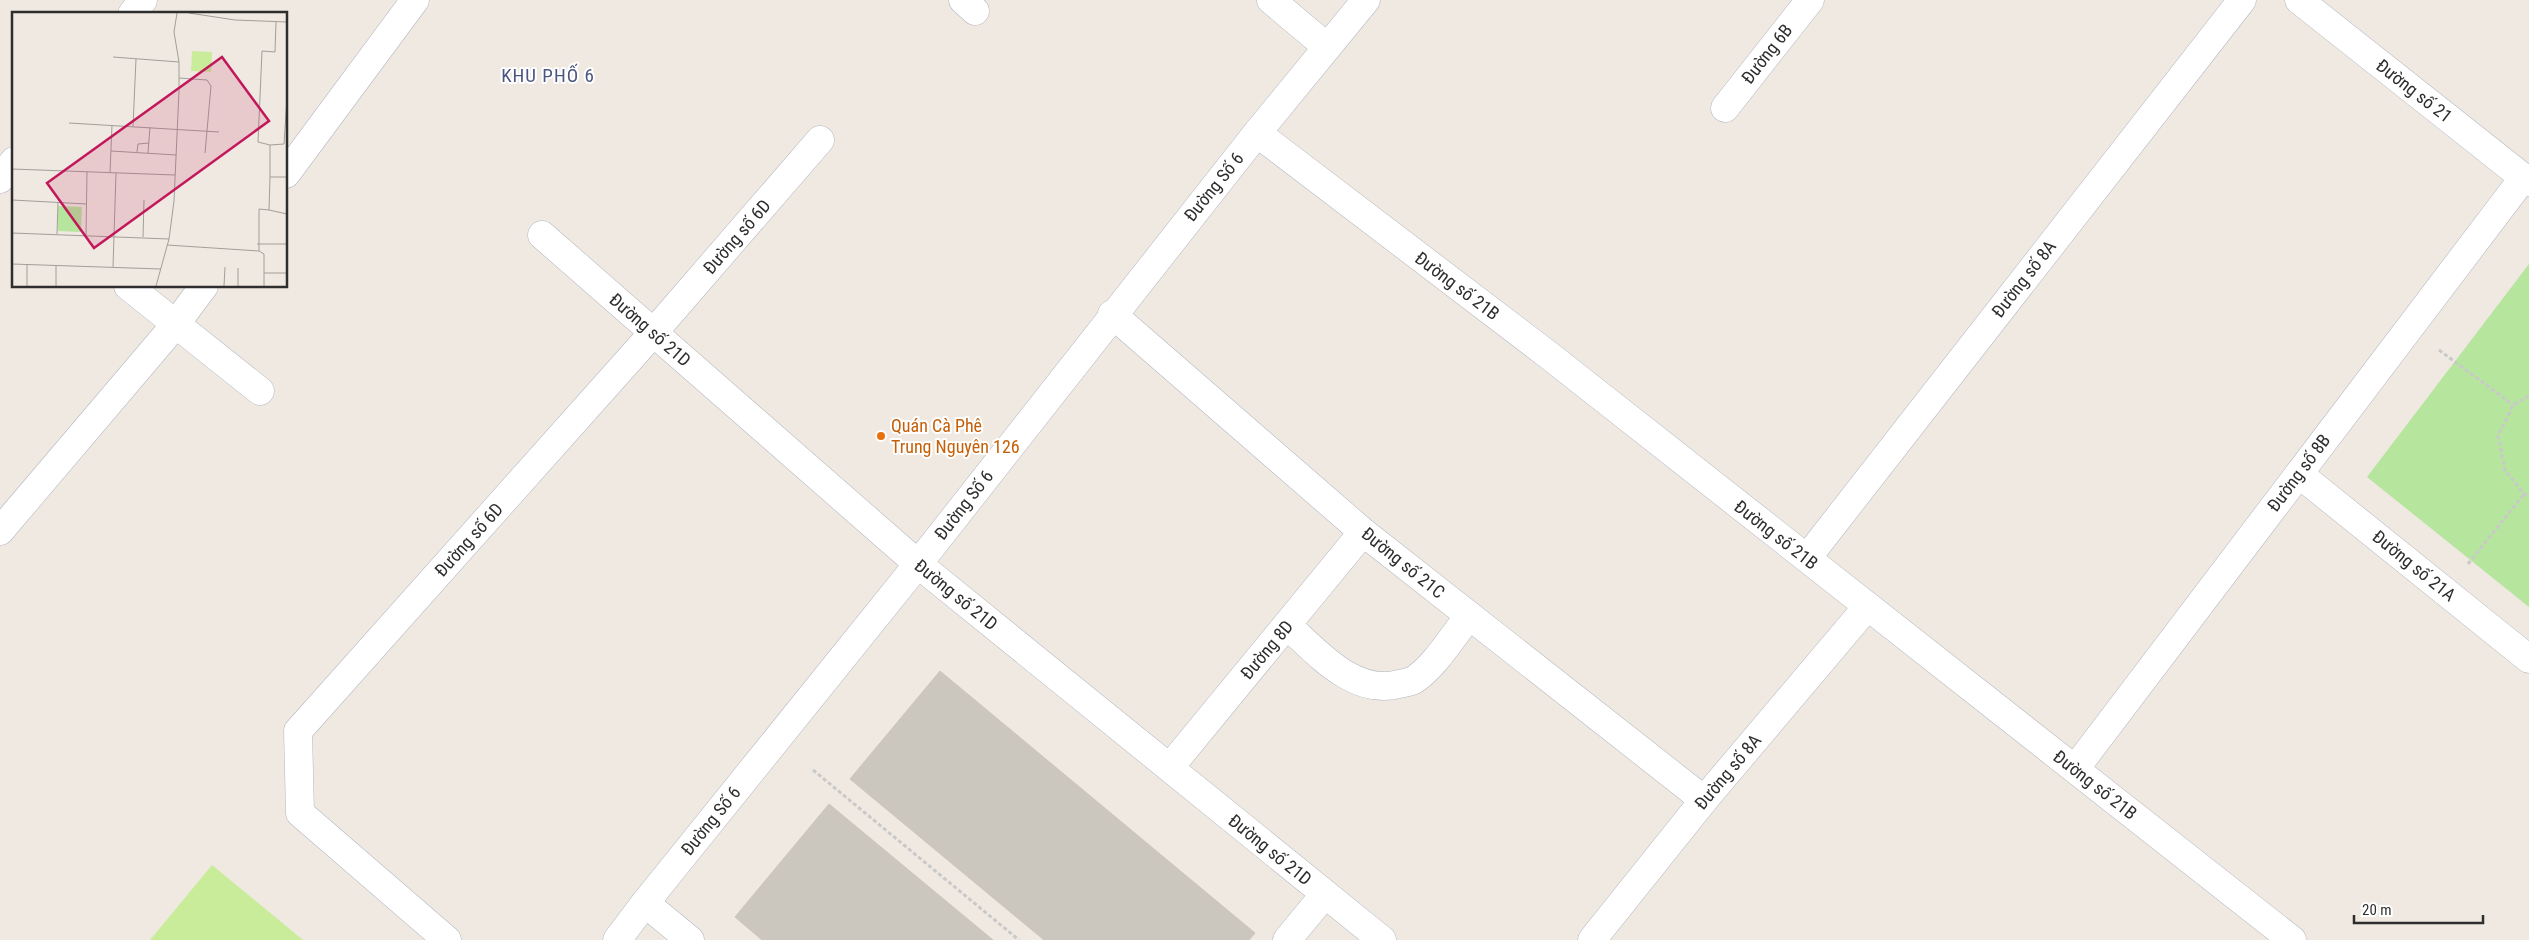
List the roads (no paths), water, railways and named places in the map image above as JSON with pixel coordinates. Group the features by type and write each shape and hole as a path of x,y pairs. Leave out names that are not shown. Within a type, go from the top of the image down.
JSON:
{"street":[{"path":"133,12 142,0"},
{"path":"288,171 415,0"},
{"path":"1271,0 1328,47"},
{"name":"Đường Số 6","path":"617,940 918,564 1112,314 1366,0"},
{"name":"Đường 6B","path":"1725,108 1810,0"},
{"name":"Đường số 8A","path":"1807,558 2242,0"},
{"name":"Đường số 21","path":"2299,0 2526,180"},
{"name":"Đường số 21B","path":"1257,133 1543,351 2292,940"},
{"name":"Đường số 6D","path":"447,940 300,813 298,731 653,333 820,140"},
{"path":"12,164 0,180 12,191"},
{"name":"Đường số 8B","path":"2075,769 2410,328 2526,180"},
{"name":"Đường số 21D","path":"542,235 918,564 1382,940"},
{"path":"130,288 260,391"},
{"path":"0,531 175,324 202,288"},
{"name":"Đường số 21C","path":"1112,314 1363,532 1704,800"},
{"name":"Đường số 21A","path":"2299,474 2529,659"},
{"name":"Đường 8D","path":"1170,767 1288,626 1363,532"},
{"name":"Đường số 8A","path":"1592,940 1704,800 1868,607"},
{"path":"1288,626 1349,677 1368,685 1391,686 1412,681 1429,667 1469,616"},
{"path":"1288,940 1324,894"},
{"path":"645,903 690,940"}],"place":[{"name":"Quán Cà Phê Trung Nguyên 126","path":"881,436"}],"district":[{"name":"KHU PHỐ 6","path":"548,75"}]}
